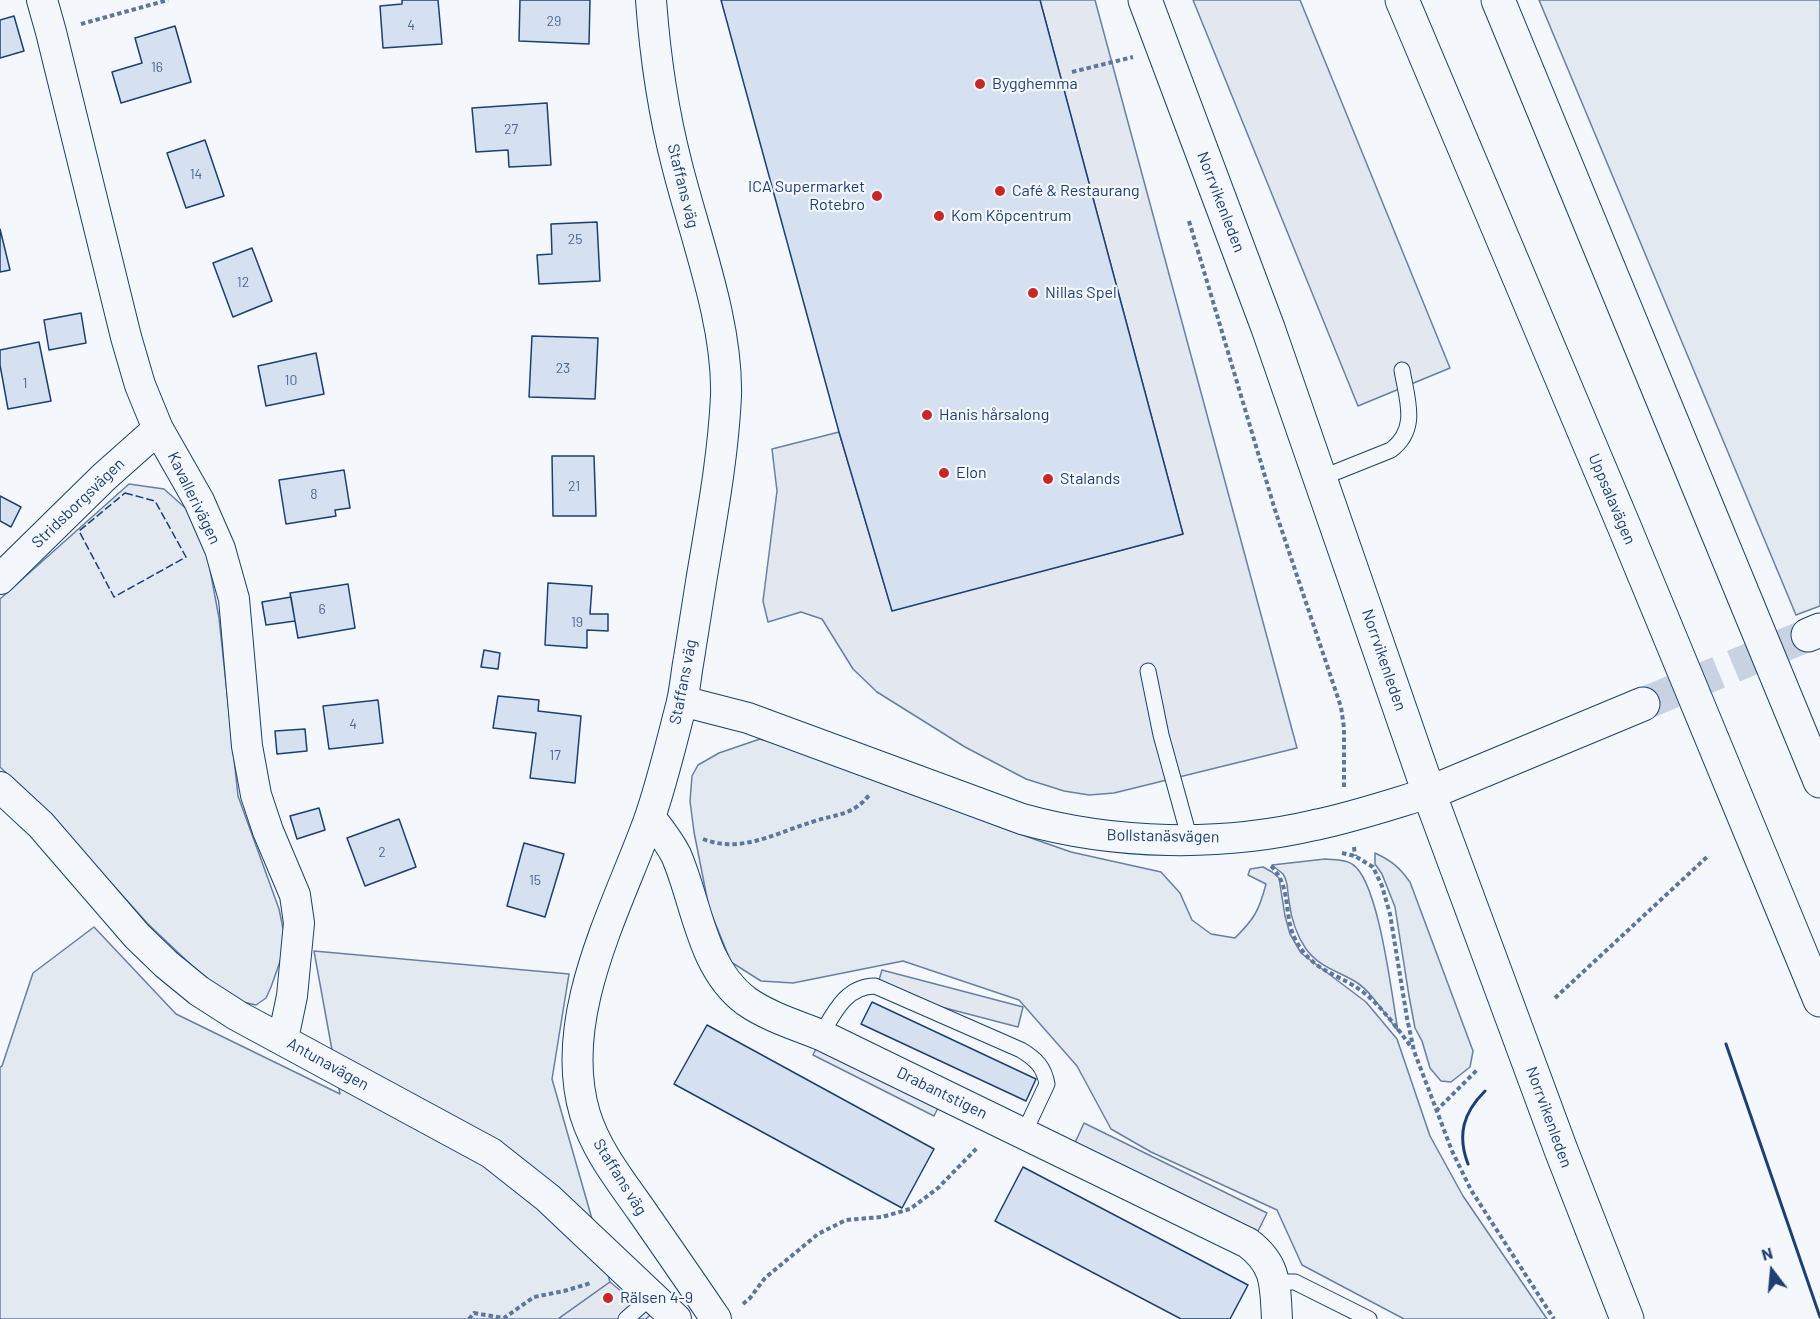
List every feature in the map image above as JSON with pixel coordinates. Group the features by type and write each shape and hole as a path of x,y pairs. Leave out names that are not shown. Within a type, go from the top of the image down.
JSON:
{"main road":[{"name":"Norrvikenleden","path":"1145,0 1268,328 1430,793 1561,1150 1627,1319"},
{"name":"Uppsalavägen","path":"1401,0 1624,526 1820,1000"},
{"path":"1498,0 1820,781"},
{"name":"Bollstanäsvägen","path":"1430,793 1643,704"}],"street":[{"name":"Kavallerivägen","path":"42,0 140,385 158,429 199,501 220,549 234,599 247,746 256,795 268,831 295,895 299,923 297,952 283,1039"},
{"name":"Staffans väg","path":"651,0 662,94 676,162 712,294 723,345 726,392 722,448 682,701 650,817 590,978 582,1015 577,1057 579,1088 585,1116 598,1146 716,1319"},
{"name":"Stridsborgsvägen","path":"0,579 104,477 158,429"},
{"name":"Bollstanäsvägen","path":"682,701 748,718 963,798 1056,828 1127,838 1190,840 1262,834 1314,826 1430,793"},
{"name":"Antunavägen","path":"0,787 41,825 137,936 199,991 238,1016 491,1154 548,1198 676,1319"},
{"name":"Drabantstigen","path":"650,817 675,852 709,951 719,971 746,1000 770,1015 821,1035 1248,1244 1264,1258 1274,1282 1277,1319"}],"lane":[{"path":"1321,478 1391,450 1400,444 1406,435 1409,417 1402,370"},
{"path":"1148,670 1161,735 1190,840"},
{"path":"821,1035 846,997 858,989 874,986 1021,1050 1042,1066 1047,1084 1013,1128"},
{"path":"1274,1282 1295,1282 1369,1319"},
{"path":"626,1319 652,1296"}],"path":[{"path":"51,32 168,0"},
{"path":"1072,72 1137,56"},
{"path":"1188,215 1275,510 1341,707 1344,728 1343,779 1355,856"},
{"path":"650,817 716,844 751,843 812,822 842,815 859,806 873,789"},
{"path":"1333,851 1355,856 1373,867 1382,886 1390,914 1414,1051 1436,1111 1471,1190 1554,1319"},
{"path":"1555,998 1708,856"},
{"path":"1268,862 1279,874 1284,884 1295,938 1308,958 1322,970 1362,992 1393,1022 1414,1051"},
{"path":"1436,1111 1477,1070"},
{"path":"742,1305 765,1278 818,1234 846,1220 882,1217 910,1209 1013,1128"},
{"path":"469,1319 474,1313 504,1318 534,1297 594,1282"}],"shaded area":[{"path":"1040,0 1095,0 1297,748 1114,793 1089,795 1064,791 1026,779 965,747 877,692 853,669 822,619 801,612 768,622 763,601 777,491 772,449 839,432 892,610 1183,534"},
{"path":"1193,0 1300,0 1450,368 1358,406"},
{"path":"1539,0 1820,0 1820,606 1796,615"},
{"path":"129,484 164,489 191,513 208,559 219,618 238,796 279,909 284,933 283,953 271,987 266,998 256,1005 226,998 148,924 60,826 0,767 0,599"},
{"path":"760,739 784,745 1071,852 1161,872 1180,893 1192,920 1211,934 1235,938 1255,914 1266,884 1248,875 1250,869 1263,867 1272,872 1279,878 1290,934 1301,953 1366,1002 1397,1039 1430,1136 1463,1196 1547,1319 1404,1319 1302,1265 1277,1210 1151,1152 1111,1129 1077,1066 1019,1000 903,961 793,983 761,981 731,962 709,908 690,801 692,776 698,765 719,753"},
{"path":"1375,853 1395,865 1410,882 1473,1051 1470,1067 1451,1082 1441,1081 1430,1068 1422,1041 1415,1028 1395,907 1382,874 1375,864"},
{"path":"1325,859 1342,860 1352,864 1361,874 1370,892 1383,941 1398,1031 1362,986 1317,960 1306,949 1297,932 1291,913 1286,881 1283,874 1272,865"},
{"path":"94,927 176,1014 340,1094 314,951 569,974 552,1079 610,1282 558,1319 0,1319 0,1067 33,973"},
{"path":"882,970 1023,1007 1018,1027 876,990"},
{"path":"818,1044 940,1104 934,1116 813,1055"},
{"path":"1084,1123 1267,1213 1256,1235 1074,1145"},
{"name":"Rälsen 4-9","path":"610,1282 650,1315 646,1319 558,1319"}],"building":[{"path":"402,0 438,0 442,44 383,48 380,6 402,4"},
{"path":"520,0 590,0 589,44 519,41"},
{"name":"Kom Köpcentrum","path":"721,0 1040,0 1183,534 892,611 839,432"},
{"path":"14,16 24,51 0,58 0,20"},
{"path":"175,26 191,82 121,103 112,72 142,63 135,38"},
{"path":"547,103 551,165 509,167 508,150 476,152 472,108"},
{"path":"205,140 224,196 186,208 167,153"},
{"path":"597,222 600,281 539,284 537,255 552,254 551,224"},
{"path":"0,229 10,270 0,272"},
{"path":"252,248 272,301 233,317 213,263"},
{"path":"81,313 86,343 49,350 44,320"},
{"path":"532,336 598,338 595,399 529,397"},
{"path":"39,342 51,401 8,409 0,365 0,350"},
{"path":"316,353 324,394 266,406 258,366"},
{"path":"552,456 594,456 596,516 553,516"},
{"path":"344,470 350,508 335,510 336,516 286,524 279,480"},
{"path":"0,496 21,507 11,527 0,521"},
{"path":"548,583 592,586 590,614 608,614 608,631 587,630 587,648 545,645"},
{"path":"348,584 355,628 298,638 290,593"},
{"path":"291,597 295,621 266,625 262,602"},
{"path":"484,650 500,653 498,669 481,667"},
{"path":"498,696 539,700 538,711 581,716 575,783 530,778 536,733 493,728"},
{"path":"378,700 383,743 329,749 323,706"},
{"path":"305,729 307,751 277,754 275,731"},
{"path":"319,808 325,830 297,839 290,816"},
{"path":"399,819 416,867 365,886 347,838"},
{"path":"524,843 564,854 545,917 507,906"},
{"path":"872,1002 1036,1079 1026,1101 861,1024"},
{"path":"707,1025 934,1149 902,1208 674,1084"},
{"path":"1023,1167 1248,1285 1230,1319 1181,1319 995,1221"}],"tunnel":[{"path":"1643,704 1808,635"}],"fence":[{"path":"125,493 155,501 186,557 114,597 79,531 125,493"}],"wall":[{"path":"1726,1044 1820,1317"},
{"path":"1468,1164 1463,1143 1464,1125 1467,1116 1485,1091"}],"place":[{"name":"Bygghemma","path":"980,84"},
{"name":"Café & Restaurang","path":"1000,191"},
{"name":"ICA Supermarket Rotebro","path":"877,196"},
{"name":"Kom Köpcentrum","path":"939,216"},
{"name":"Nillas Spel","path":"1033,293"},
{"name":"Hanis hårsalong","path":"927,415"},
{"name":"Elon","path":"944,473"},
{"name":"Stalands","path":"1048,479"},
{"name":"Rälsen 4-9","path":"608,1298"}]}
